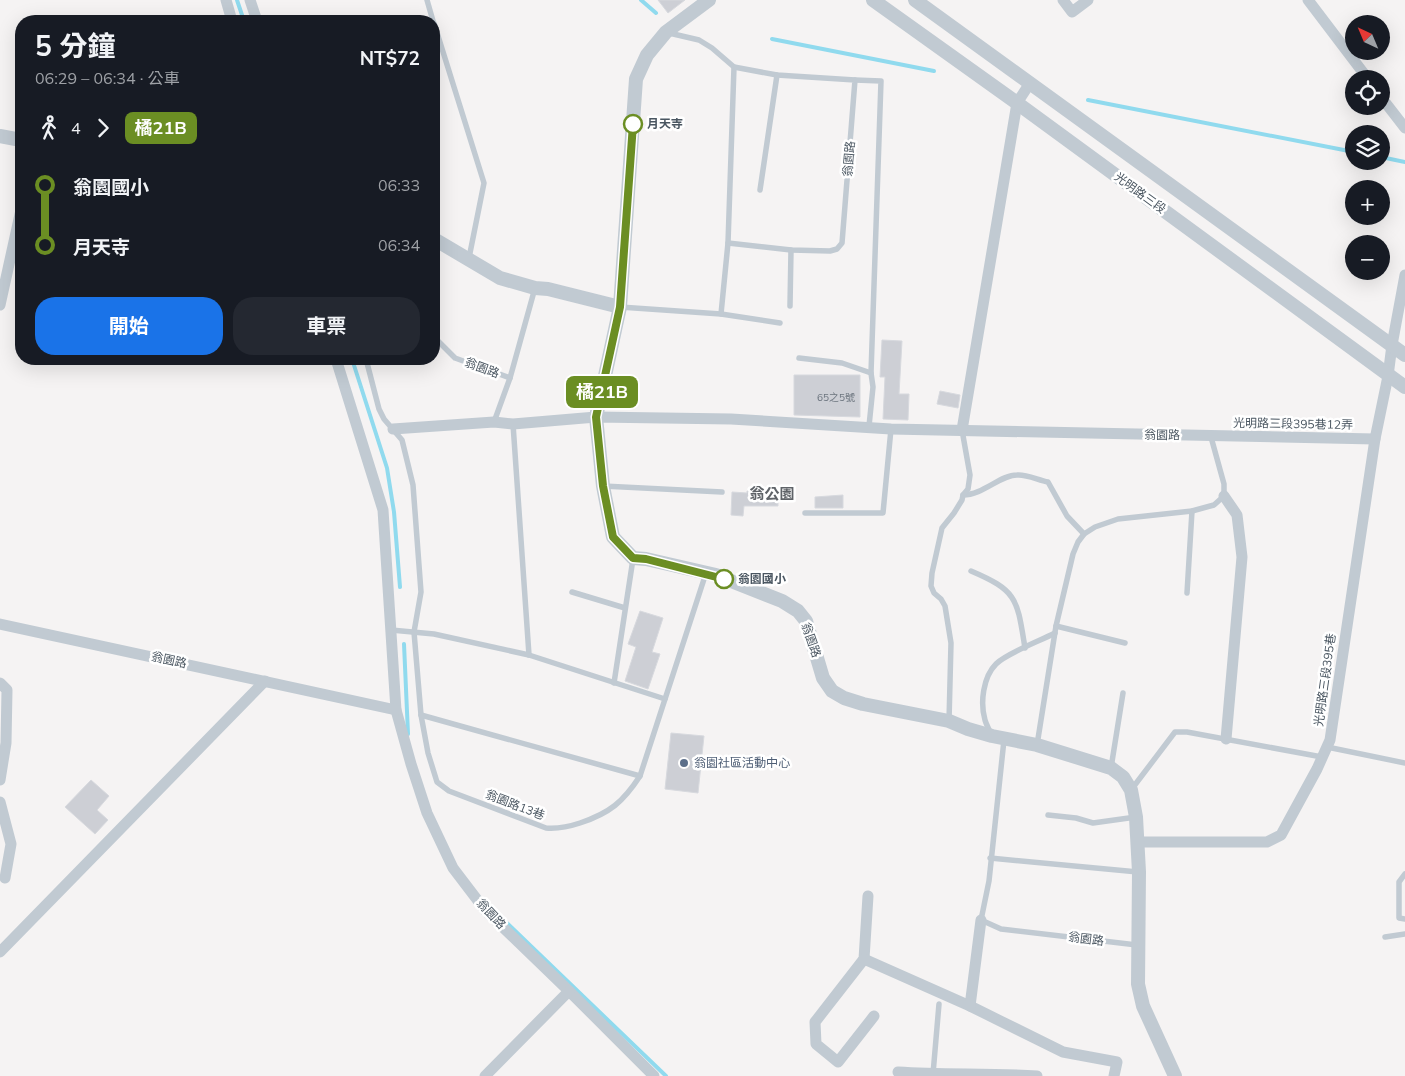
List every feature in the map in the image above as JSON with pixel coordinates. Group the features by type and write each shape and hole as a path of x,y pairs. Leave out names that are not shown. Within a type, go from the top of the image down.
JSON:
{"street":[{"path":"226,0 230,15"},
{"path":"250,0 255,15"},
{"path":"633,558 613,537 603,486 596,417 620,307 636,79 648,55 666,32 709,0"},
{"name":"光明路三段","path":"873,0 1017,103 1405,388"},
{"name":"光明路三段","path":"915,0 1405,355"},
{"path":"1063,0 1072,12 1088,0"},
{"path":"1308,0 1361,70"},
{"path":"962,430 1017,103 1030,83"},
{"path":"1390,109 1405,128"},
{"path":"0,136 15,139"},
{"path":"0,305 15,237"},
{"path":"440,242 500,278 620,307"},
{"path":"1388,376 1405,275"},
{"name":"翁園路","path":"338,365 383,510 396,710 427,813 453,868 485,910 654,1076"},
{"name":"光明路三段395巷","path":"1137,842 1267,842 1281,835 1330,740 1375,439 1388,376"},
{"name":"翁園路","path":"393,429 494,422 513,424 596,417 731,420 868,426 891,429 1211,436"},
{"name":"光明路三段395巷12弄","path":"1211,436 1375,439"},
{"path":"1224,496 1237,516 1242,557 1226,739"},
{"name":"翁園路","path":"633,558 646,559 716,575 782,601 798,611 806,621 823,678 832,691 844,698 863,704 949,721 968,729 1037,745 1111,768 1123,777 1131,790 1136,817 1139,872 1138,984 1143,1006 1174,1076"},
{"name":"翁園路","path":"0,624 396,710"},
{"path":"0,952 265,681"},
{"path":"0,683 7,690 6,743 0,780"},
{"path":"0,802 11,844 6,878"},
{"path":"868,896 864,958 816,1022 816,1044 838,1062 874,1016"},
{"path":"970,1006 981,920"},
{"path":"864,958 970,1006 1063,1052 1117,1062 1114,1076"},
{"path":"484,1076 569,991"},
{"path":"898,1072 933,1074 997,1073 1037,1076"}],"lane":[{"path":"427,0 432,15"},
{"path":"666,32 699,40 712,48 734,67 777,75 881,81 871,373 873,386 868,426"},
{"path":"440,41 484,183 468,260"},
{"path":"720,314 728,244 734,67"},
{"path":"760,190 777,75"},
{"name":"翁園路","path":"728,244 830,252 837,249 842,243 856,80"},
{"path":"790,306 791,250"},
{"name":"翁園路","path":"494,422 510,378 535,288"},
{"path":"620,307 720,314 780,323"},
{"name":"翁園路","path":"440,343 455,358 510,378"},
{"path":"799,358 842,363 871,373"},
{"name":"翁園路13巷","path":"368,365 379,409 384,419 402,440 413,485 421,592 414,632 421,715 428,753 437,782 449,791 546,828 563,828 599,816 617,805 631,790 640,776 706,573"},
{"path":"513,424 529,655"},
{"path":"805,513 883,512 891,429"},
{"path":"949,721 951,643 945,606 934,593 932,573 942,528 962,500 962,495 968,489 970,475 962,430"},
{"path":"1037,745 1056,626 1073,554 1078,542 1084,534 1095,527 1118,519 1192,511 1214,505 1224,496 1224,484 1211,436"},
{"path":"962,495 970,495 981,491 1016,474 1048,482 1067,516 1084,534"},
{"path":"603,486 722,492"},
{"path":"1187,593 1192,511"},
{"path":"614,683 633,558"},
{"path":"970,571 990,579 1006,590 1016,603 1025,648"},
{"path":"572,592 625,608"},
{"path":"1056,626 1125,643"},
{"path":"391,630 434,634 529,655 665,700"},
{"path":"981,920 988,881 998,737 985,720 982,700 986,680 996,663 1055,633"},
{"path":"1111,768 1123,693"},
{"path":"421,715 640,776"},
{"path":"1131,790 1175,732 1187,732 1405,763"},
{"path":"1048,815 1076,818 1092,823 1136,817"},
{"path":"990,858 1139,872"},
{"path":"1405,874 1399,882 1399,918 1405,918"},
{"name":"翁園路","path":"981,920 1001,929 1138,945"},
{"path":"1385,937 1405,934"},
{"path":"933,1074 939,1004"}],"building":[{"path":"658,0 685,0 668,13"},
{"path":"882,340 902,341 899,394 909,394 908,420 883,419 885,377 880,377"},
{"path":"794,375 860,375 860,417 794,415"},
{"path":"940,391 960,395 958,408 937,404"},
{"path":"747,491 778,492 778,506 744,506 743,516 731,515 732,492 747,493"},
{"path":"843,495 843,508 815,508 815,497"},
{"path":"640,611 663,618 652,652 660,654 648,689 625,681 636,647 628,644"},
{"name":"翁園社區活動中心","path":"671,733 704,736 698,793 665,789"},
{"path":"91,780 109,796 97,810 108,820 95,834 65,807"}],"waterway":[{"path":"237,0 242,15"},
{"path":"641,0 656,13"},
{"path":"772,39 934,71"},
{"path":"1088,100 1345,150"},
{"path":"1390,159 1405,162"},
{"path":"354,365 387,468 394,512 400,587"},
{"path":"404,644 408,734"},
{"path":"484,901 666,1076"}],"bus line":[{"name":"橘21B","path":"633,124 620,307 596,417 603,486 613,537 633,558 646,559 716,575 724,579"}],"place":[{"name":"月天寺","path":"633,124"},
{"name":"翁園國小","path":"724,579"},
{"name":"翁園社區活動中心","path":"684,763"}],"district":[{"name":"翁公園","path":"772,494"}]}
